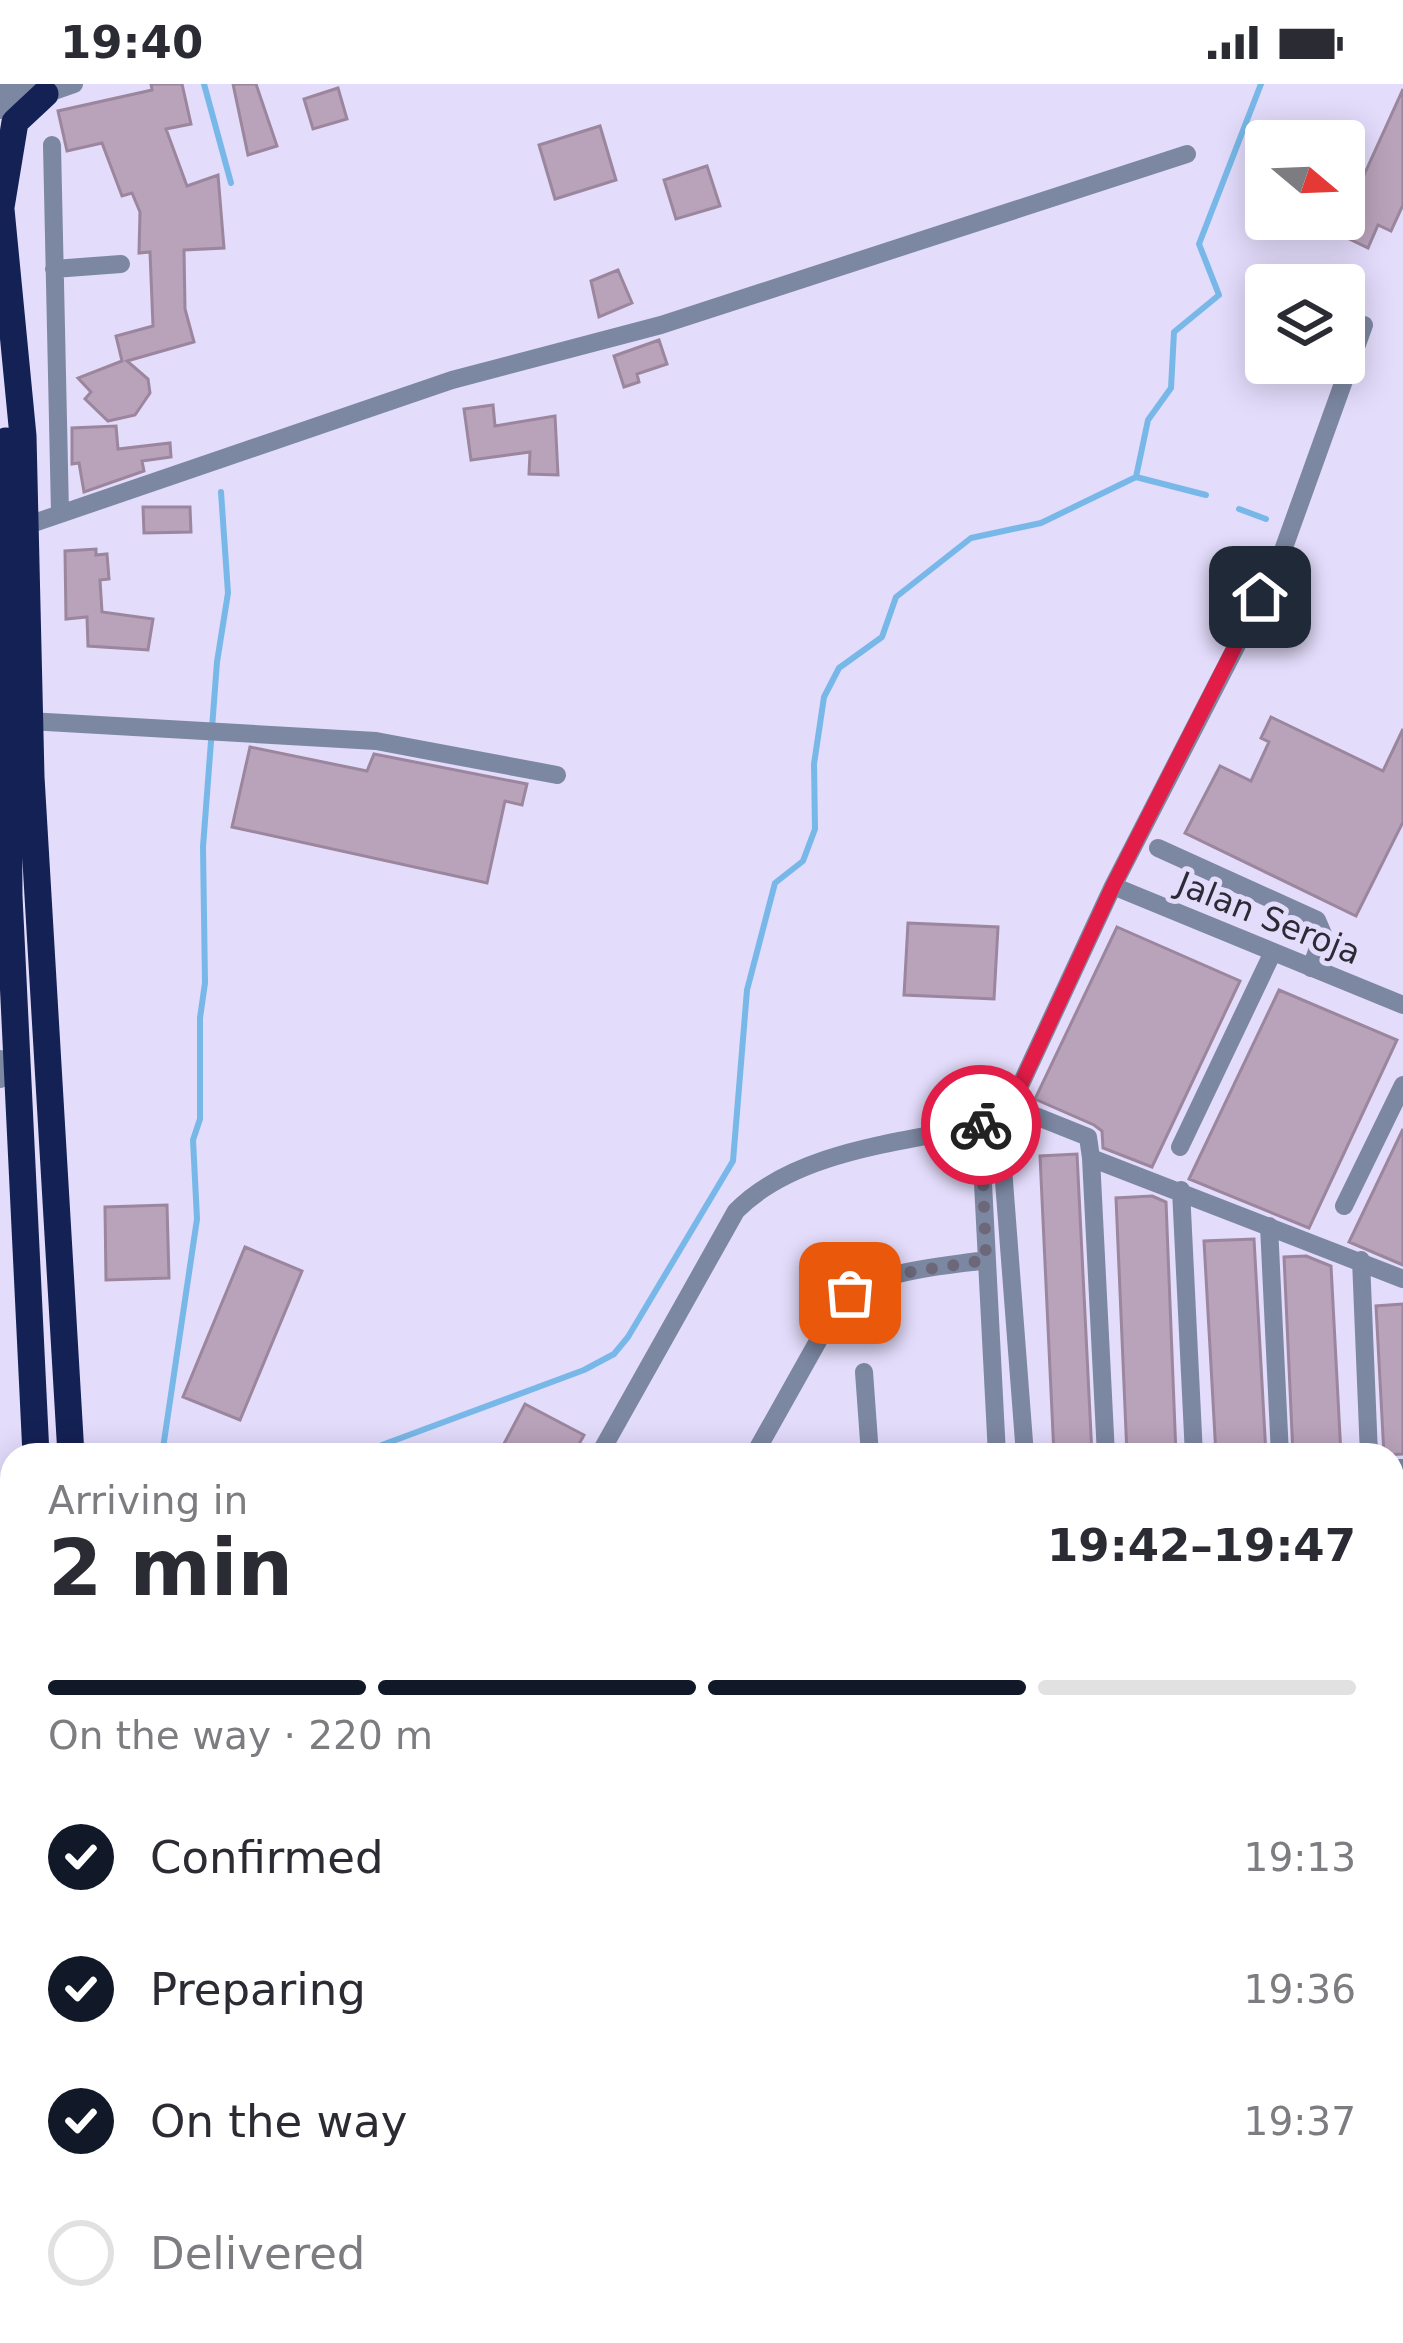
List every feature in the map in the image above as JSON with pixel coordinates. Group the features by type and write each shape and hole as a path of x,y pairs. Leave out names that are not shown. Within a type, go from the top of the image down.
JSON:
{"highway":[{"path":"36,89 15,122 1,203 17,335 28,525 29,721 70,1443"},
{"path":"0,341 8,526 5,1069 26,1232 35,1443"},
{"path":"0,975 9,896"},
{"path":"5,1069 31,1048 46,997"},
{"path":"5,1069 32,1080 53,1134"},
{"path":"0,1134 26,1232"}],"street":[{"path":"0,92 74,84"},
{"path":"0,110 36,89"},
{"path":"52,145 60,513"},
{"path":"28,525 452,380 661,326 1187,154"},
{"path":"54,269 121,265"},
{"path":"1024,1443 1000,1129 1113,886 1277,567 1343,384"},
{"path":"29,721 376,741 557,776"},
{"path":"1158,848 1317,920 1323,934 1311,968"},
{"name":"Jalan Seroja","path":"1113,886 1403,1005"},
{"path":"1180,1147 1272,954"},
{"path":"1344,1205 1403,1085"},
{"path":"1008,1106 1088,1137 1105,1443"},
{"path":"606,1443 736,1211 758,1189 842,1156 980,1125 1000,1129"},
{"path":"980,1125 996,1443"},
{"path":"1091,1158 1403,1279"},
{"path":"1181,1190 1193,1443"},
{"path":"1269,1226 1279,1443"},
{"path":"761,1443 836,1309 850,1293 885,1276 986,1260"},
{"path":"1361,1260 1369,1443"},
{"path":"864,1372 869,1443"}],"building":[{"path":"151,84 182,84 191,124 166,129 187,186 218,175 224,248 184,250 185,309 194,342 127,361 148,379 150,393 135,415 108,421 85,399 91,392 78,378 122,361 116,336 153,326 150,252 139,253 140,212 132,193 122,196 102,143 67,151 58,111 152,90"},
{"path":"233,84 256,84 277,146 248,155"},
{"path":"338,88 347,119 313,129 304,99"},
{"path":"1403,89 1403,205 1391,231 1378,225 1368,248 1352,240 1365,240 1365,173"},
{"path":"600,126 616,180 555,199 539,145"},
{"path":"707,166 720,206 676,219 664,180"},
{"path":"618,270 632,303 599,317 591,281"},
{"path":"659,340 667,364 637,374 639,382 624,387 614,356"},
{"path":"493,405 495,426 555,416 558,475 529,474 530,452 471,460 464,409"},
{"path":"116,426 118,449 170,443 171,457 142,461 144,471 84,492 79,463 72,464 72,428"},
{"path":"143,507 190,507 191,532 144,533"},
{"path":"96,549 96,555 107,554 109,579 100,580 102,612 153,619 148,650 88,646 87,617 66,619 65,551"},
{"path":"1271,717 1383,771 1403,729 1403,822 1356,916 1185,833 1220,766 1251,781 1269,742 1261,738"},
{"path":"250,747 367,771 374,754 527,784 522,805 505,801 487,883 232,827"},
{"path":"908,923 998,927 994,999 904,995"},
{"path":"1117,927 1240,981 1152,1167 1103,1148 1102,1131 1094,1125 1035,1099"},
{"path":"1279,990 1397,1040 1309,1228 1189,1179"},
{"path":"1403,1129 1403,1265 1349,1242"},
{"path":"1077,1154 1091,1443 1053,1443 1040,1156"},
{"path":"1152,1196 1166,1202 1176,1443 1126,1443 1116,1198"},
{"path":"167,1205 169,1278 106,1280 105,1207"},
{"path":"1254,1239 1265,1443 1215,1443 1204,1241"},
{"path":"245,1247 302,1271 240,1420 183,1397"},
{"path":"1306,1256 1331,1266 1340,1443 1292,1443 1284,1257"},
{"path":"1403,1304 1403,1443 1383,1443 1376,1306"},
{"path":"525,1404 584,1435 580,1443 504,1443"}],"waterway":[{"path":"204,84 231,183"},
{"path":"387,1443 584,1370 614,1354 628,1337 733,1161 747,990 775,883 803,861 815,829 814,764 824,697 839,668 882,637 896,597 971,538 1041,523 1136,477 1148,420 1171,388 1174,332 1219,295 1199,244 1261,84"},
{"path":"1136,477 1206,495"},
{"path":"164,1443 197,1219 193,1140 200,1119 200,1018 205,983 203,847 217,662 228,593 221,492"},
{"path":"1239,509 1266,519"}],"way so far":[{"path":"850,1293 885,1276 986,1260 981,1125"}],"route":[{"path":"981,1125 1000,1129 1113,886 1260,597"}]}
